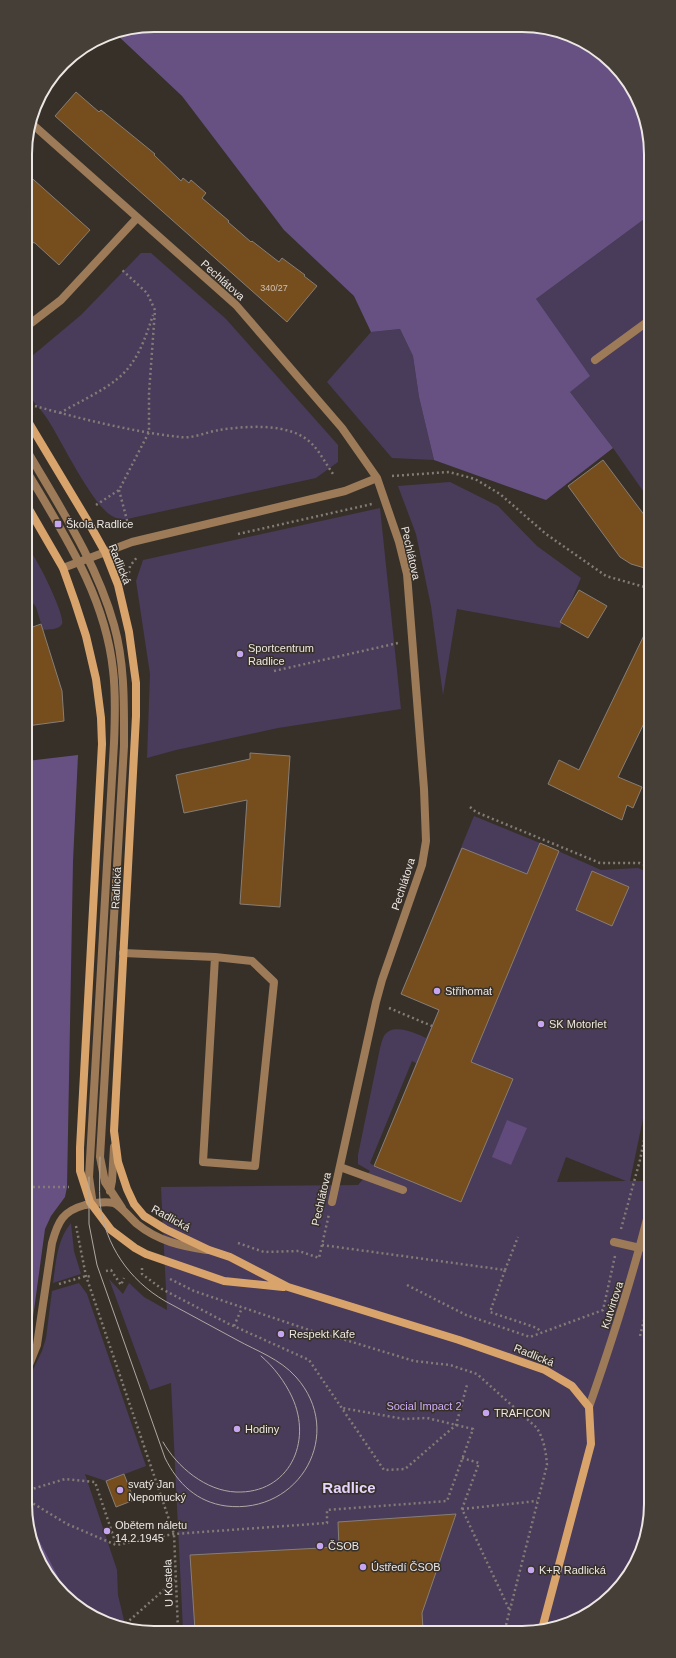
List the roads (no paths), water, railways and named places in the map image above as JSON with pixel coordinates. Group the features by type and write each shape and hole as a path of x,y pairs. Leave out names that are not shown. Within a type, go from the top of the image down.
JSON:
{"main road":[{"name":"Radlická","path":"32,428 86,518 104,552 120,593 129,632 136,683 136,716 114,1131 116,1151 122,1176 138,1210 155,1224 209,1250 230,1256 288,1287 459,1340 544,1370 572,1386 589,1407"},
{"name":"Radlická","path":"32,514 64,568 86,636 96,679 102,737 80,1148 80,1174 95,1205 111,1230 135,1248 146,1254 224,1281 288,1287"},
{"path":"543,1624 591,1444 589,1407"}],"street":[{"name":"Pechlátova","path":"35,127 236,305 342,428 377,478 399,542 407,574 424,789 426,841 422,865 382,980 376,1002 332,1202"},
{"path":"32,322 61,300 137,218"},
{"path":"595,360 644,324"},
{"path":"32,459 89,558 114,626 121,662 124,696 123,753 100,1157 103,1176 122,1208"},
{"path":"64,568 132,542 345,491 377,478"},
{"path":"32,480 80,562 94,595 105,628 113,669 115,702 89,1177 91,1196 95,1205"},
{"path":"123,954 215,957 252,961 274,982 255,1166 202,1162 215,957"},
{"path":"95,1205 106,1197 111,1190 114,1131"},
{"path":"340,1167 403,1190"},
{"path":"32,1358 37,1345 52,1243 56,1229 66,1213 74,1208 114,1203 122,1208 142,1227 161,1238 181,1246 209,1250"},
{"name":"Kutvirtova","path":"589,1407 622,1311 644,1232"},
{"path":"616,1243 640,1248"}],"tram line":[{"path":"89,1177 89,1224 97,1265 165,1458 170,1467 182,1484 197,1496 216,1504 226,1506 252,1505 275,1498 294,1484 308,1466 315,1445 317,1422 310,1399 296,1377 283,1365 165,1301 140,1283 130,1272 113,1247 103,1218 100,1203 100,1157"},
{"path":"163,1442 184,1469 203,1482 225,1491 236,1492 254,1490 270,1484 283,1475 292,1462 297,1447 300,1431 298,1414 292,1397 279,1375 261,1356"}],"place":[{"name":"Škola Radlice","path":"58,524"},
{"name":"Sportcentrum Radlice","path":"240,654"},
{"name":"Střihomat","path":"437,991"},
{"name":"SK Motorlet","path":"541,1024"},
{"name":"Respekt Kafe","path":"281,1334"},
{"name":"TRAFICON","path":"486,1413"},
{"name":"Hodiny","path":"237,1429"},
{"name":"svatý Jan Nepomucký","path":"120,1490"},
{"name":"Obětem náletu 14.2.1945","path":"107,1531"},
{"name":"ČSOB","path":"320,1546"},
{"name":"Ústředí ČSOB","path":"363,1567"},
{"name":"K+R Radlická","path":"531,1570"}],"district":[{"name":"Radlice","path":"349,1488"}],"park label":[{"name":"Social Impact 2","path":"424,1406"}]}
